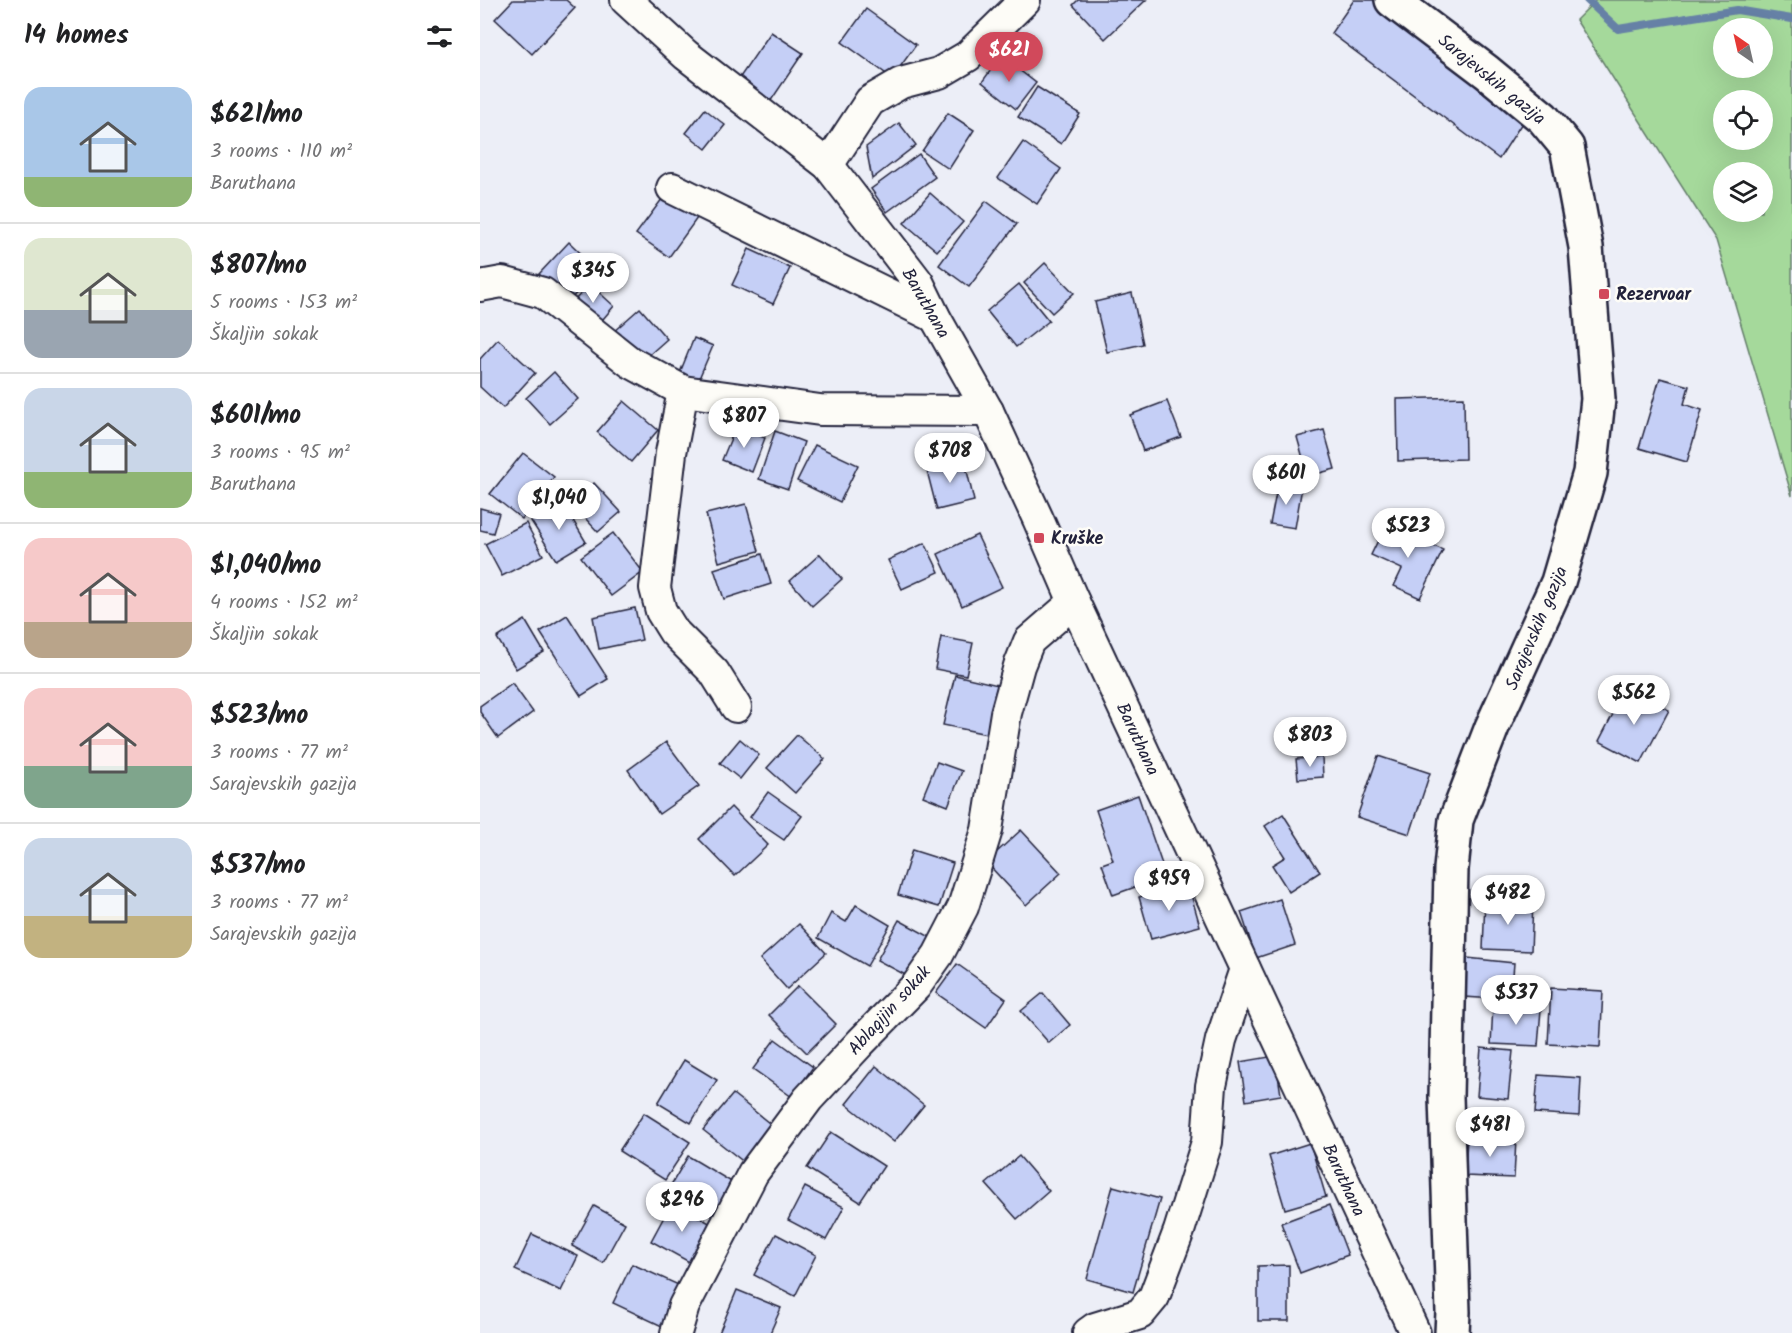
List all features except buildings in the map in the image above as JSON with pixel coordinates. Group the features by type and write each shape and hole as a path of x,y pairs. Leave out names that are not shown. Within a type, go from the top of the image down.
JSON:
{"main road":[{"name":"Sarajevskih gazija","path":"1392,0 1543,118 1567,147 1586,247 1598,399 1590,473 1558,582 1492,727 1456,820 1451,869 1446,1097 1452,1333"}],"street":[{"name":"Baruthana","path":"626,0 686,55 828,165 918,282 988,411 1074,602 1415,1333"},
{"path":"828,165 870,101 901,83 939,73 968,56 1025,0"},
{"path":"672,188 935,317"},
{"path":"480,286 502,282 543,293 630,362 683,391 820,410 988,411"},
{"path":"683,391 671,453 655,588 660,611 674,632 714,672 736,707"},
{"name":"Ablagijin sokak","path":"676,1333 684,1306 753,1173 808,1099 916,986 939,955 963,906 987,830 1006,713 1019,666 1029,641 1074,602"},
{"path":"1088,1333 1095,1328 1140,1314 1154,1297 1179,1232 1207,1142 1211,1086 1221,1040 1245,969"}],"green space":[{"path":"1596,0 1792,0 1792,496 1716,240 1576,20"}],"waterway":[{"path":"1587,0 1618,29 1737,10 1792,19"}],"place":[{"name":"Rezervoar","path":"1604,294"},
{"name":"Kruške","path":"1039,538"}]}
